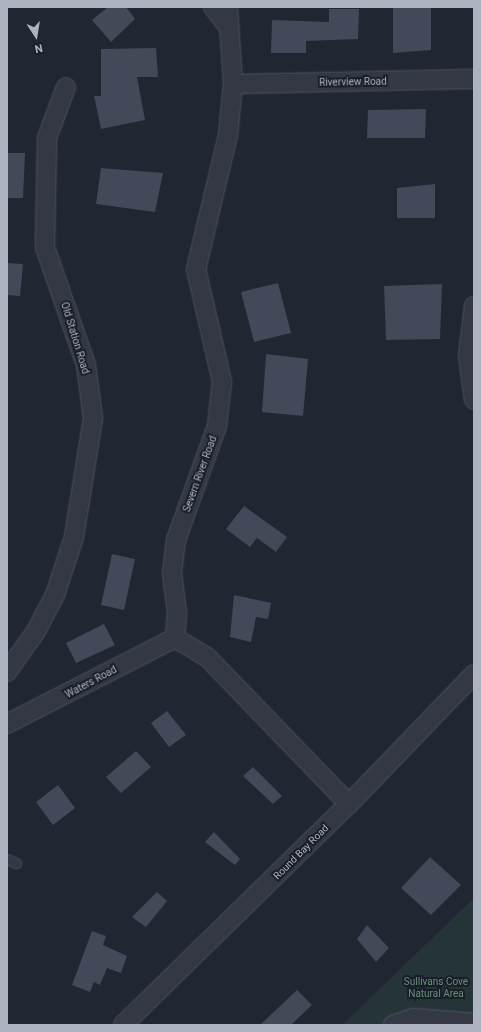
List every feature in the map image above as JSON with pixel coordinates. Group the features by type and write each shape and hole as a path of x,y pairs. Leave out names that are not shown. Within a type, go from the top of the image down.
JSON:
{"street":[{"path":"213,7 228,26"},
{"name":"Severn River Road","path":"174,638 178,613 172,573 176,540 206,460 221,398 222,382 216,349 206,320 196,269 228,135 233,84 228,26 228,7"},
{"name":"Riverview Road","path":"233,84 474,79"},
{"name":"Old Station Road","path":"7,672 36,631 55,595 74,537 93,418 86,365 45,247 47,138 66,87"},
{"path":"474,306 468,356 474,400"},
{"path":"174,638 207,657 349,804"},
{"name":"Waters Road","path":"7,724 174,638"},
{"name":"Round Bay Road","path":"123,1025 349,804 474,674"},
{"path":"393,1025 413,1018 474,1023"}],"lane":[{"path":"7,859 16,862"}],"green space":[{"name":"Sullivans Cove Natural Area","path":"474,898 474,1025 342,1025"}],"building":[{"path":"108,7 126,7 135,19 111,42 92,20"},
{"path":"393,7 431,7 431,50 393,53"},
{"path":"329,9 359,9 358,39 306,41 306,53 271,53 272,20 329,22"},
{"path":"156,48 158,77 137,77 145,120 101,129 94,96 101,96 101,49"},
{"path":"426,109 425,138 367,138 368,110"},
{"path":"7,153 25,153 23,198 7,198"},
{"path":"101,168 163,173 155,212 96,204"},
{"path":"435,184 435,218 397,218 397,188"},
{"path":"7,263 23,264 20,296 7,295"},
{"path":"278,283 291,333 254,342 241,292"},
{"path":"442,284 440,339 386,340 384,286"},
{"path":"266,354 308,359 303,416 262,412"},
{"path":"244,506 287,537 276,552 257,538 250,547 226,529"},
{"path":"112,554 135,559 124,610 101,605"},
{"path":"234,595 271,603 268,619 256,617 251,642 230,637"},
{"path":"104,624 115,645 76,663 66,643"},
{"path":"167,711 186,735 169,747 151,723"},
{"path":"136,751 151,767 121,793 106,777"},
{"path":"253,767 282,796 273,804 243,776"},
{"path":"58,785 75,808 53,825 36,802"},
{"path":"214,832 240,859 235,865 205,842"},
{"path":"430,857 461,885 431,915 401,888"},
{"path":"157,892 167,901 146,927 132,917"},
{"path":"367,925 389,948 376,962 357,939"},
{"path":"92,931 106,936 103,945 127,956 121,973 107,968 100,985 94,982 90,992 72,985"},
{"path":"297,990 312,1005 291,1025 260,1025"}]}
